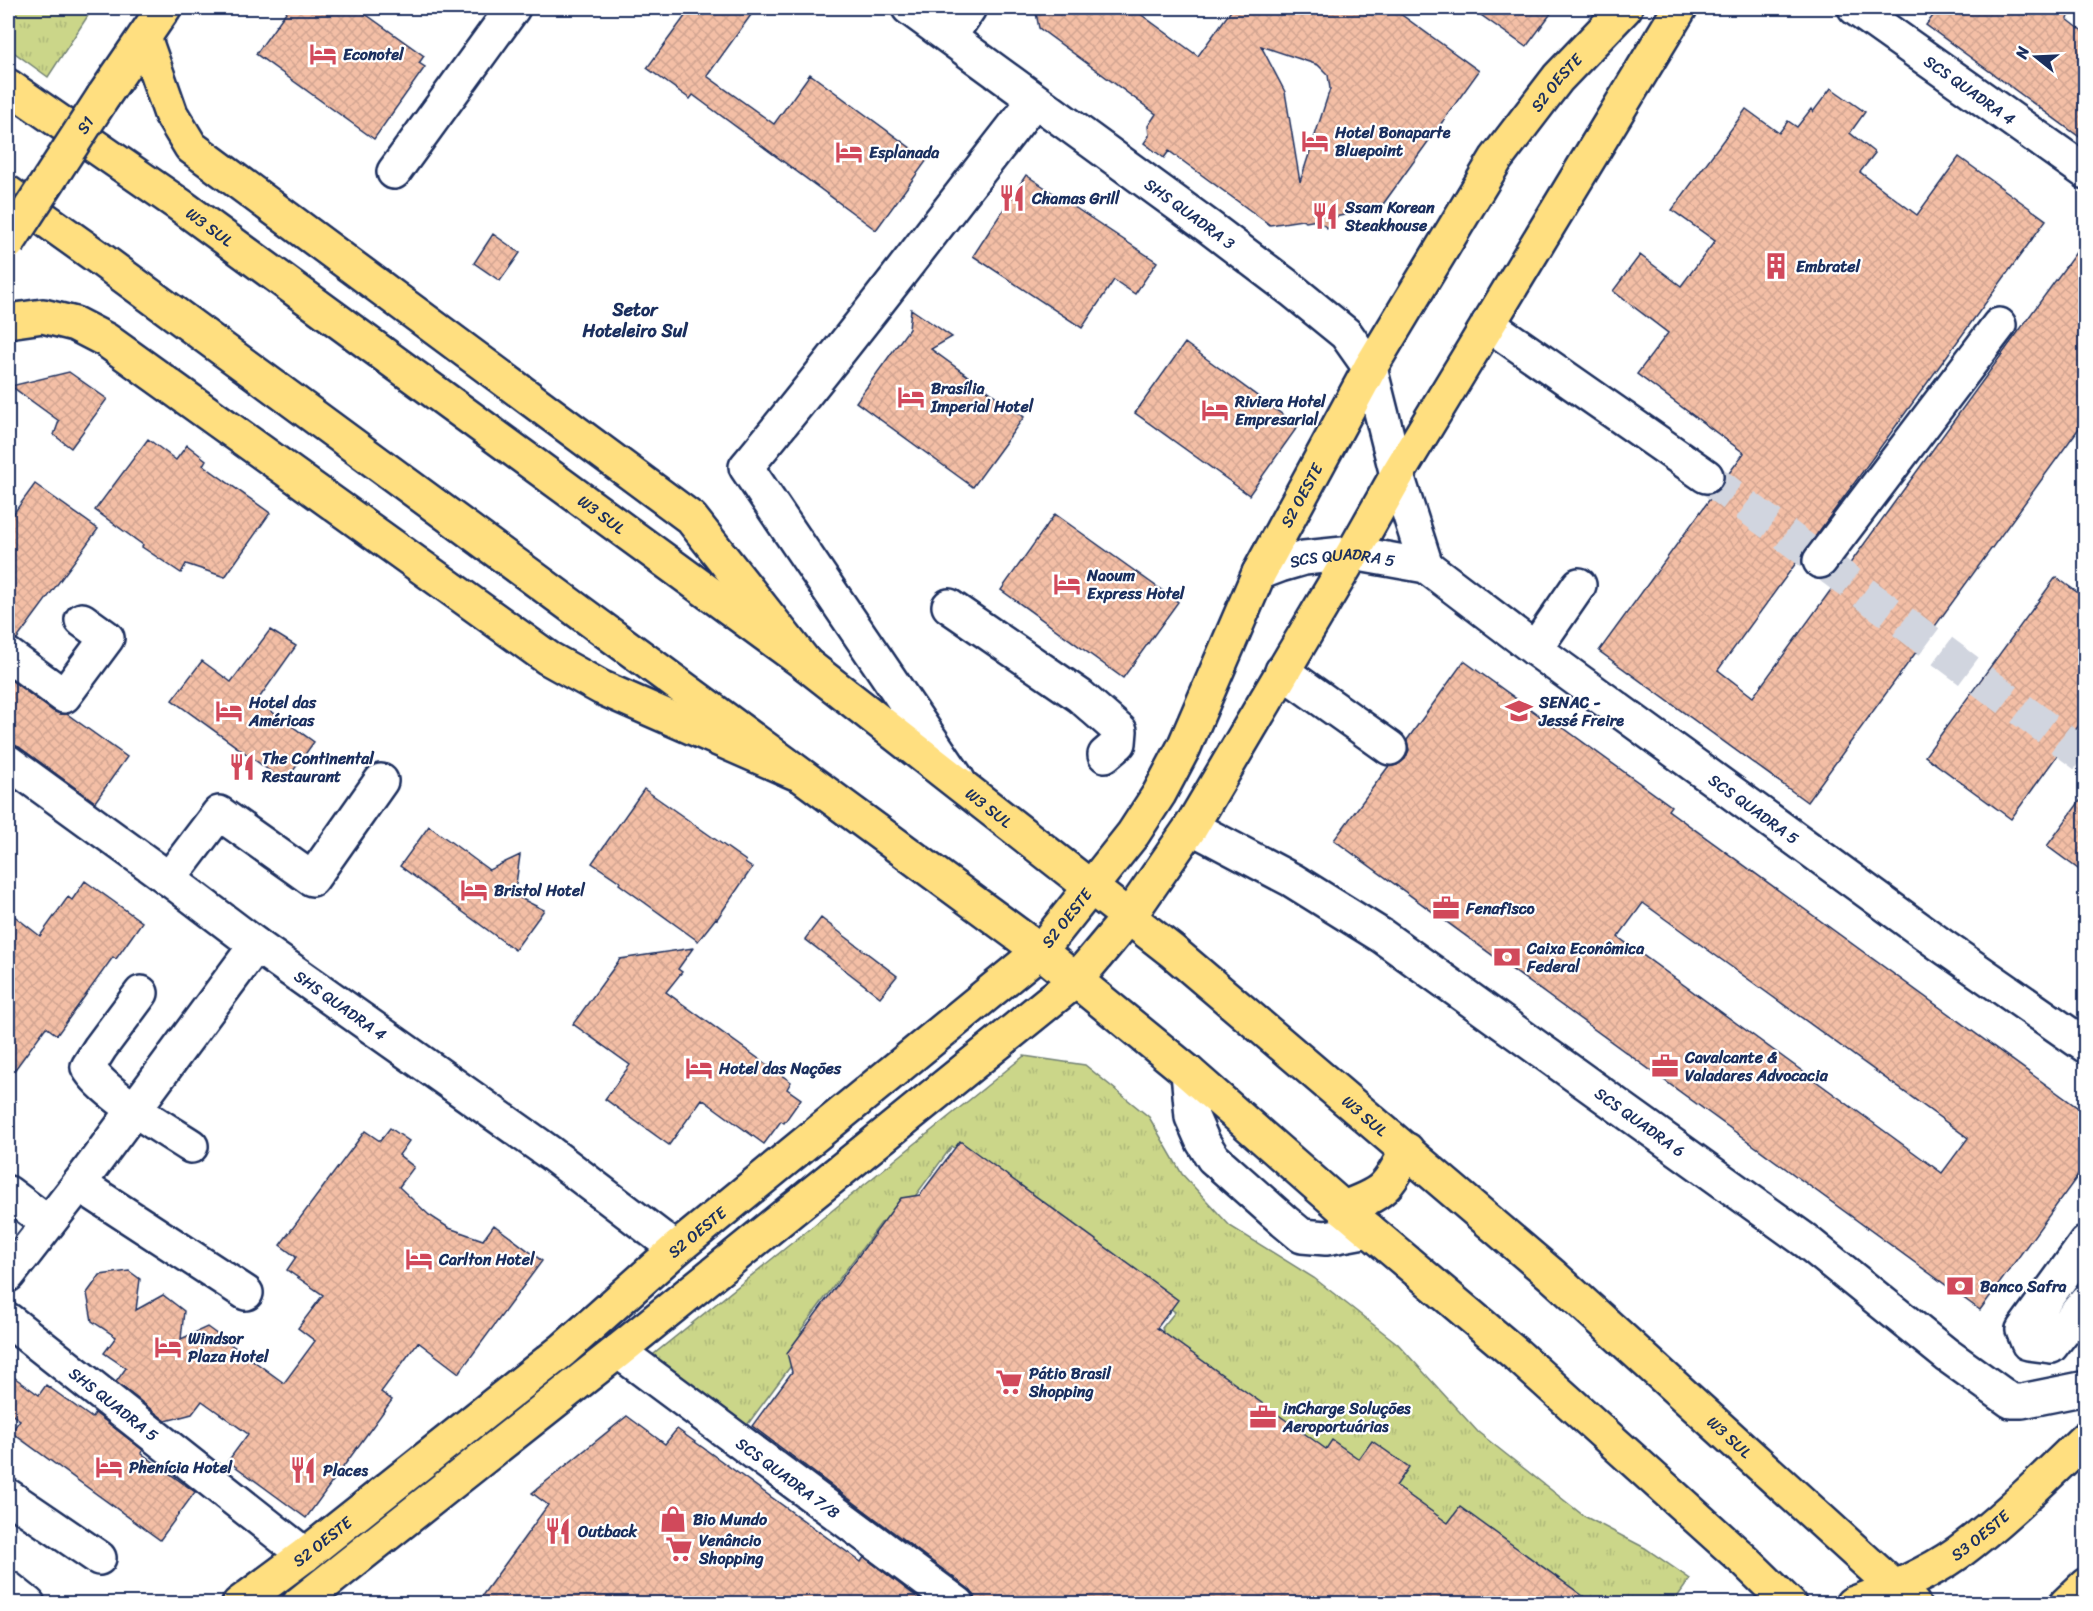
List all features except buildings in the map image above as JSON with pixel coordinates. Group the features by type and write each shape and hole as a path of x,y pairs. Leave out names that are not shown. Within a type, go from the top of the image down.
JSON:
{"main road":[{"name":"S1","path":"8,243 164,8"},
{"name":"S2 OESTE","path":"239,1604 305,1555 563,1350 676,1249 1040,951 1133,834 1159,794 1179,756 1259,573 1370,368 1496,159 1558,78 1625,8"},
{"name":"S2 OESTE","path":"299,1604 618,1351 1076,980 1128,918 1191,827 1397,475 1680,8"},
{"path":"144,37 171,114 191,147 691,518 806,664"},
{"name":"W3 SUL","path":"8,86 180,205 806,664 1172,951 1553,1276 1904,1596"},
{"path":"8,192 1040,951 1188,1072 1343,1208 1517,1354 1745,1561 1789,1604"},
{"path":"8,321 43,316 75,324 106,340 548,658 602,688 796,773"},
{"path":"1343,1208 1373,1197 1389,1184 1407,1150"},
{"name":"S3 OESTE","path":"1852,1604 1904,1596 2001,1518 2085,1438"},
{"path":"2066,1604 2085,1585"}],"street":[{"path":"394,172 513,8"},
{"name":"SHS QUADRA 3","path":"909,8 1292,290 1346,334 1370,368 1397,475"},
{"path":"950,36 969,8"},
{"name":"SCS QUADRA 4","path":"1855,8 2085,172"},
{"path":"960,784 746,467 897,279 1034,101"},
{"path":"1488,324 1706,476"},
{"path":"1820,561 1999,325"},
{"path":"1397,475 1426,566"},
{"name":"SCS QUADRA 5","path":"1259,573 1304,558 1327,554 1353,553 1426,566 1535,649 1941,945 2085,1046"},
{"path":"1535,649 1579,585"},
{"path":"949,606 1080,696 1113,724 1120,731 1119,743 1106,755"},
{"path":"8,655 64,696 107,638 82,620"},
{"path":"1282,671 1390,748"},
{"name":"SHS QUADRA 4","path":"8,762 256,945 550,1153 676,1249"},
{"path":"169,879 219,813 312,879 381,781"},
{"name":"SCS QUADRA 6","path":"1191,827 1292,880 1382,936 1806,1241 1947,1355 2011,1401 2022,1401 2085,1388"},
{"path":"8,1275 79,1184 133,1108 256,945"},
{"path":"141,993 88,1067 93,1076 133,1108 191,1146"},
{"path":"1188,1072 1192,1117 1213,1158 1284,1221 1302,1236 1326,1238 1370,1230"},
{"path":"79,1184 246,1293"},
{"path":"8,1193 48,1222"},
{"path":"2085,1243 2023,1330 2028,1343 2051,1346 2085,1301"},
{"name":"SHS QUADRA 5","path":"8,1320 305,1555"},
{"name":"SCS QUADRA 7/8","path":"618,1351 958,1604"},
{"path":"8,1496 99,1558"},
{"path":"8,1588 28,1604"}],"green space":[{"path":"8,8 93,8 48,77 8,48"},
{"path":"1024,1056 1085,1065 1149,1117 1182,1174 1230,1226 1314,1278 1398,1344 1478,1432 1584,1516 1645,1548 1690,1579 1673,1603 1565,1603 1417,1538 1169,1351 1162,1328 1175,1312 952,1146 899,1218 881,1223 801,1330 804,1348 742,1432 644,1362"}],"tunnel":[{"path":"1706,476 2084,756"}],"place":[{"name":"Econotel","path":"323,54"},
{"name":"Hotel Bonaparte Bluepoint","path":"1315,141"},
{"name":"Esplanada","path":"849,152"},
{"name":"Chamas Grill","path":"1012,198"},
{"name":"Ssam Korean Steakhouse","path":"1325,216"},
{"name":"Embratel","path":"1776,266"},
{"name":"Brasília Imperial Hotel","path":"911,397"},
{"name":"Riviera Hotel Empresarial","path":"1215,410"},
{"name":"Naoum Express Hotel","path":"1067,584"},
{"name":"Hotel das Américas","path":"229,711"},
{"name":"SENAC - Jessé Freire","path":"1519,711"},
{"name":"The Continental Restaurant","path":"242,767"},
{"name":"Bristol Hotel","path":"474,890"},
{"name":"Fenafisco","path":"1446,908"},
{"name":"Caixa Econômica Federal","path":"1507,957"},
{"name":"Cavalcante & Valadares Advocacia","path":"1665,1066"},
{"name":"Hotel das Nações","path":"699,1068"},
{"name":"Carlton Hotel","path":"419,1259"},
{"name":"Banco Safra","path":"1960,1286"},
{"name":"Windsor Plaza Hotel","path":"168,1347"},
{"name":"Pátio Brasil Shopping","path":"1009,1382"},
{"name":"inCharge Soluções Aeroportuárias","path":"1263,1417"},
{"name":"Phenícia Hotel","path":"109,1467"},
{"name":"Places","path":"303,1470"},
{"name":"Bio Mundo","path":"673,1519"},
{"name":"Outback","path":"558,1531"},
{"name":"Venâncio Shopping","path":"679,1549"}],"district":[{"name":"Setor Hoteleiro Sul","path":"635,320"}]}
